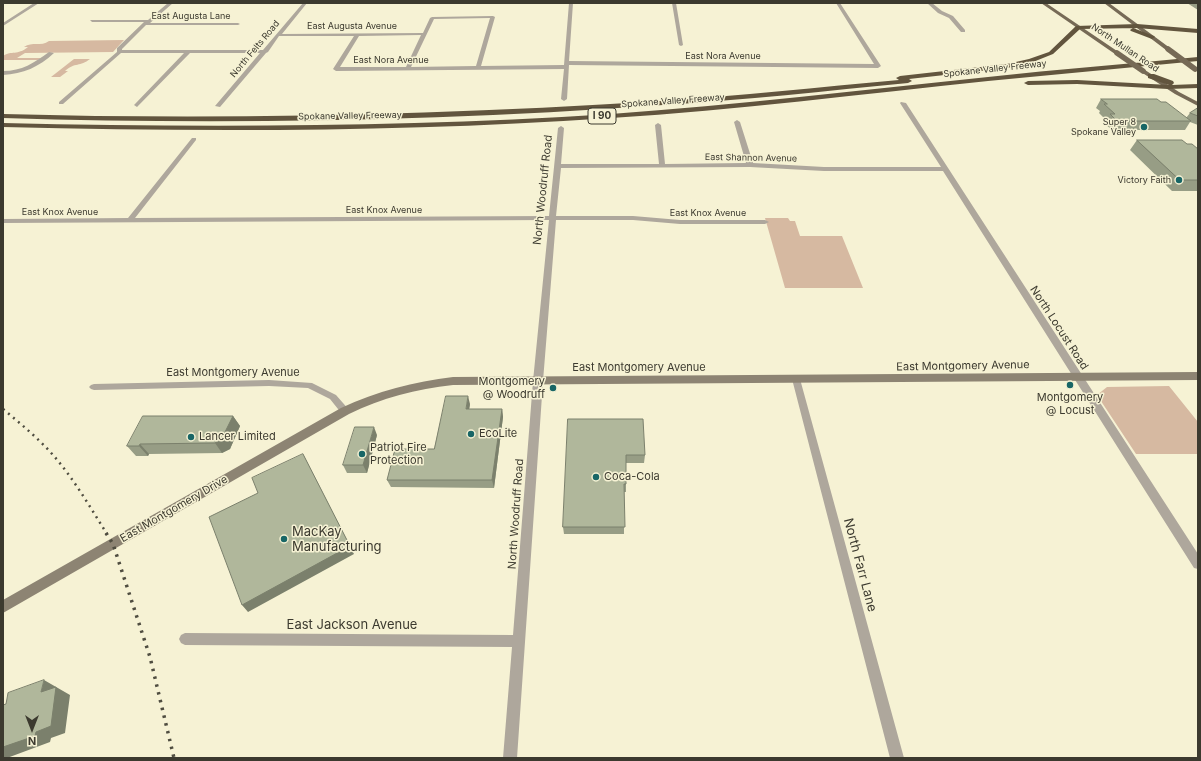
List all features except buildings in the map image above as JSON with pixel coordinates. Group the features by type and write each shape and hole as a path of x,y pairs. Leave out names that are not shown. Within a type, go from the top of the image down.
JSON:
{"highway":[{"path":"856,86 903,78 1007,66 1031,61 1051,53 1078,27 1137,26 1198,31"},
{"path":"1116,27 1136,30 1152,37"},
{"name":"Spokane Valley Freeway","path":"3,116 115,119 348,118 516,112 664,103 1198,53"},
{"name":"Spokane Valley Freeway","path":"3,125 207,128 344,127 471,123 678,111 867,94 987,80 1198,59"},
{"path":"1151,76 1169,83 1194,86"},
{"path":"867,94 1049,82 1083,82 1168,87 1194,86"}],"main road":[{"name":"North Mullan Road","path":"1043,3 1142,71 1198,104"},
{"path":"1106,3 1197,70"},
{"name":"East Montgomery Avenue","path":"345,411 383,394 431,383 453,381 1198,376"},
{"name":"East Montgomery Drive","path":"3,607 345,411"}],"street":[{"path":"3,25 37,3"},
{"path":"61,103 120,52 119,49 144,24 150,21 171,3"},
{"name":"North Felts Road","path":"218,106 280,35 305,3"},
{"path":"564,99 571,3"},
{"path":"674,3 681,45"},
{"name":"East Nora Avenue","path":"358,34 336,69 567,65 878,66 838,3"},
{"path":"929,3 940,12 951,17 963,31"},
{"path":"408,68 432,18 493,17 478,67"},
{"path":"3,20 12,20"},
{"path":"92,21 150,21"},
{"name":"East Augusta Lane","path":"144,24 238,24"},
{"name":"East Augusta Avenue","path":"280,35 424,34"},
{"path":"120,52 266,51"},
{"path":"137,105 188,52"},
{"path":"3,73 25,70 34,66 51,53"},
{"name":"North Locust Road","path":"903,103 1198,564"},
{"path":"738,122 750,165"},
{"path":"658,125 662,166"},
{"name":"North Woodruff Road","path":"510,758 538,380 561,128"},
{"path":"130,220 194,139"},
{"name":"East Shannon Avenue","path":"558,166 750,165 824,169 944,169"},
{"name":"East Knox Avenue","path":"3,221 633,218 680,222 765,222"},
{"name":"North Farr Lane","path":"796,379 897,758"},
{"name":"East Montgomery Avenue","path":"94,387 269,383 309,385 333,396 345,411"},
{"name":"East Jackson Avenue","path":"185,639 519,641"}],"shaded area":[{"path":"124,40 113,52 25,53 17,58 41,58 38,60 3,60 3,56 6,54 24,50 28,47 24,47 27,45 43,44 49,41"},
{"path":"74,59 90,59 69,68 65,71 68,71 60,77 51,77"},
{"path":"765,218 788,218 790,221 795,221 800,236 842,236 863,288 785,288"},
{"path":"1169,386 1198,422 1198,454 1136,454 1097,395 1107,387"}],"railway":[{"path":"3,409 35,437 61,464 82,493 107,534"},
{"path":"106,533 113,544 150,657 174,758"}],"place":[{"name":"Super 8 Spokane Valley","path":"1144,127"},
{"name":"Victory Faith","path":"1179,180"},
{"name":"Montgomery @ Locust","path":"1070,385"},
{"name":"Montgomery @ Woodruff","path":"553,388"},
{"name":"EcoLite","path":"471,434"},
{"name":"Lancer Limited","path":"191,437"},
{"name":"Patriot Fire Protection","path":"362,454"},
{"name":"Coca-Cola","path":"596,477"},
{"name":"MacKay Manufacturing","path":"284,539"}]}
